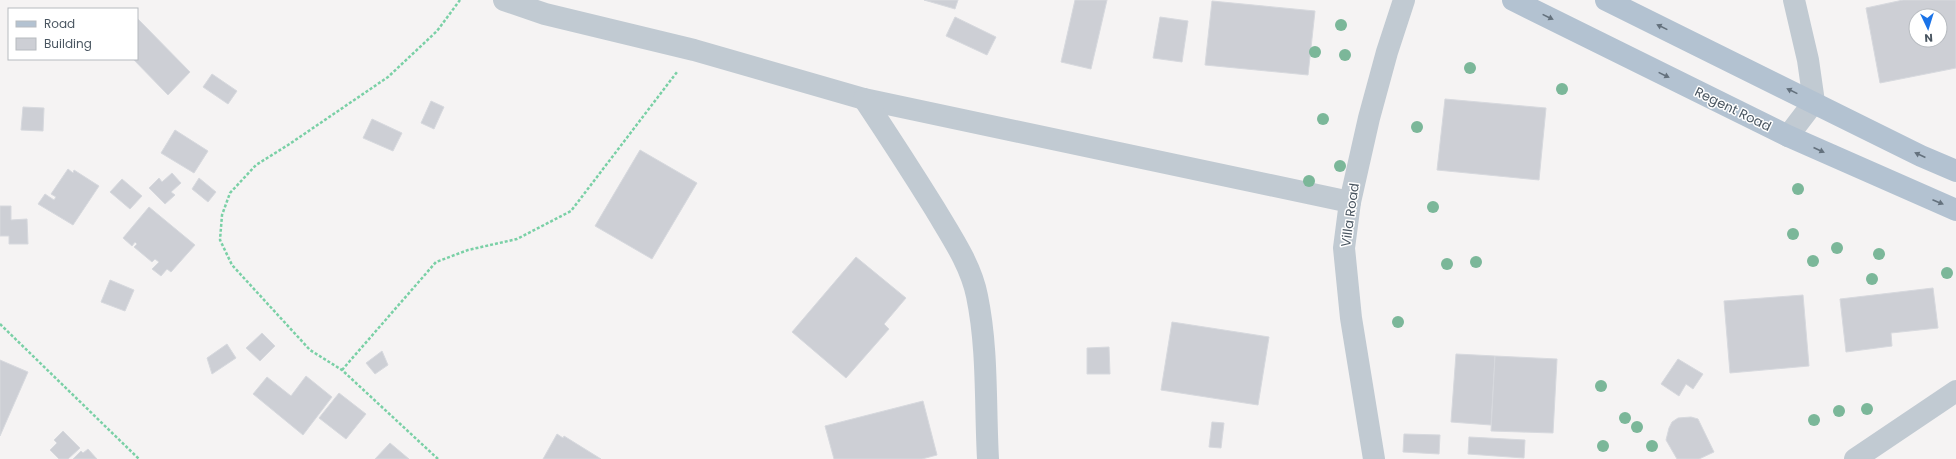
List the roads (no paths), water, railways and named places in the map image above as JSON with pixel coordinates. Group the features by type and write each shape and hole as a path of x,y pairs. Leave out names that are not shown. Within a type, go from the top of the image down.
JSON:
{"main road":[{"name":"Regent Road","path":"1513,0 1788,136 1956,210"},
{"path":"1606,0 1921,156 1956,171"}],"street":[{"path":"504,0 545,14 694,50 864,99 1350,202"},
{"name":"Villa Road","path":"1374,459 1347,290 1344,248 1350,202 1387,52 1404,0"},
{"path":"1788,136 1814,102 1808,60 1794,0"},
{"path":"864,99 905,161 949,233 967,266 977,295 983,346 988,459"},
{"path":"1855,459 1956,390"}]}
